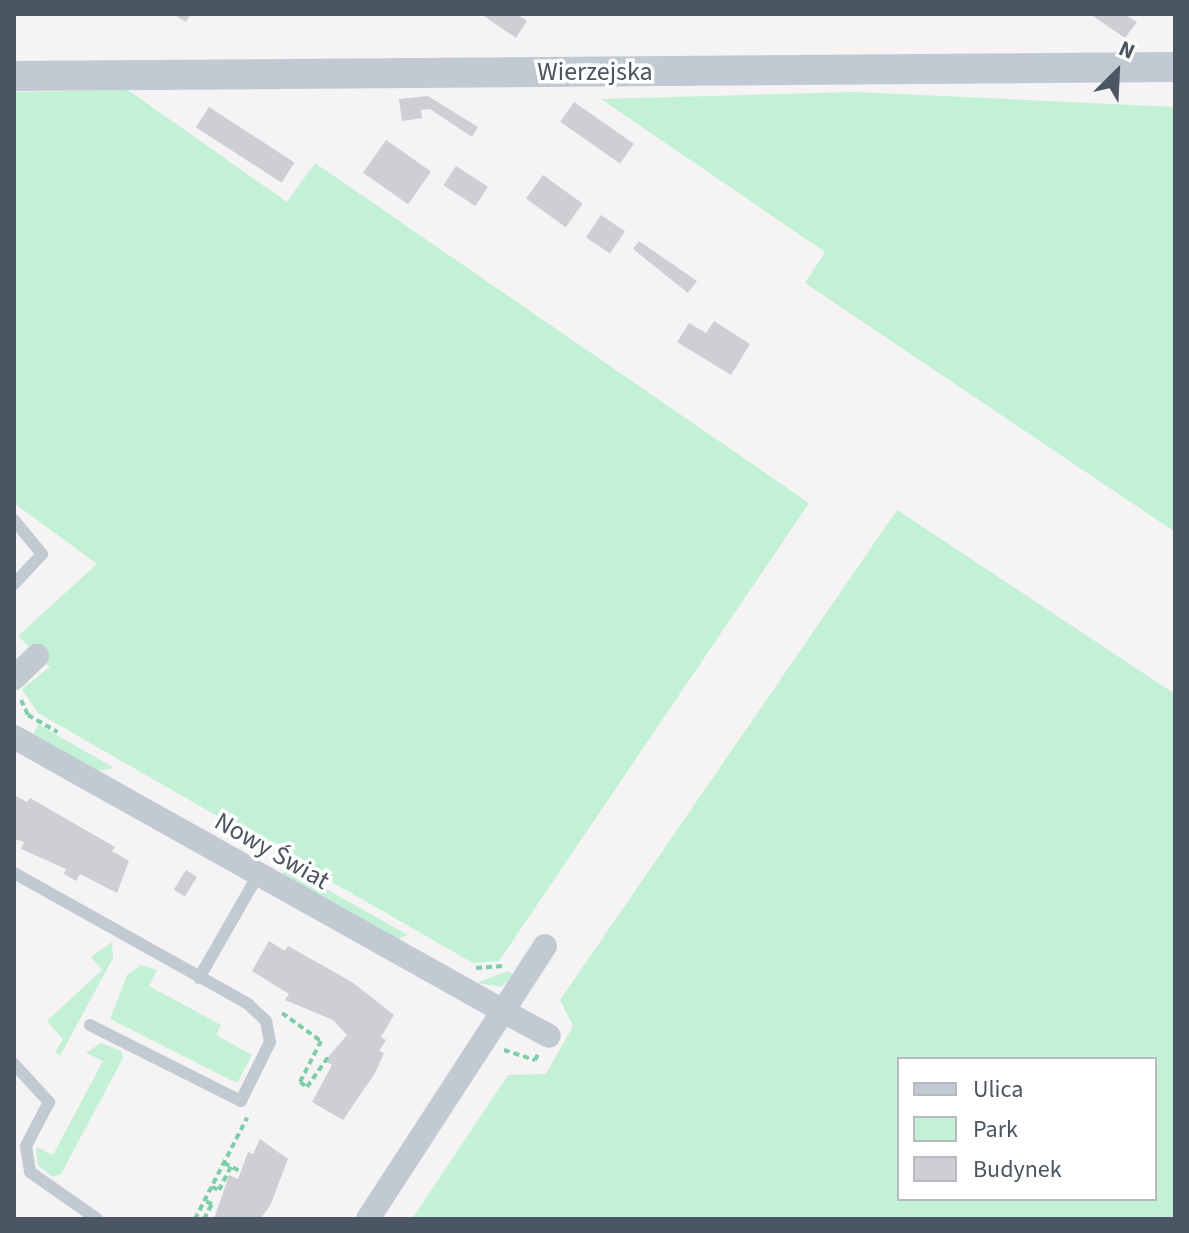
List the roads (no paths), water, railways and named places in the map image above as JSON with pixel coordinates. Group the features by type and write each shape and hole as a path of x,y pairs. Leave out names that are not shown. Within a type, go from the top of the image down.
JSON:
{"street":[{"name":"Wierzejska","path":"14,76 1175,67"},
{"path":"18,684 37,656"},
{"name":"Nowy Świat","path":"14,737 549,1036"},
{"path":"368,1219 545,946"}],"lane":[{"path":"14,520 42,554 14,584"},
{"path":"14,873 248,1004 266,1021 270,1042 241,1101 90,1025"},
{"path":"199,978 258,875"},
{"path":"14,1064 49,1102 26,1146 25,1163 40,1182 78,1215 97,1219"}]}
